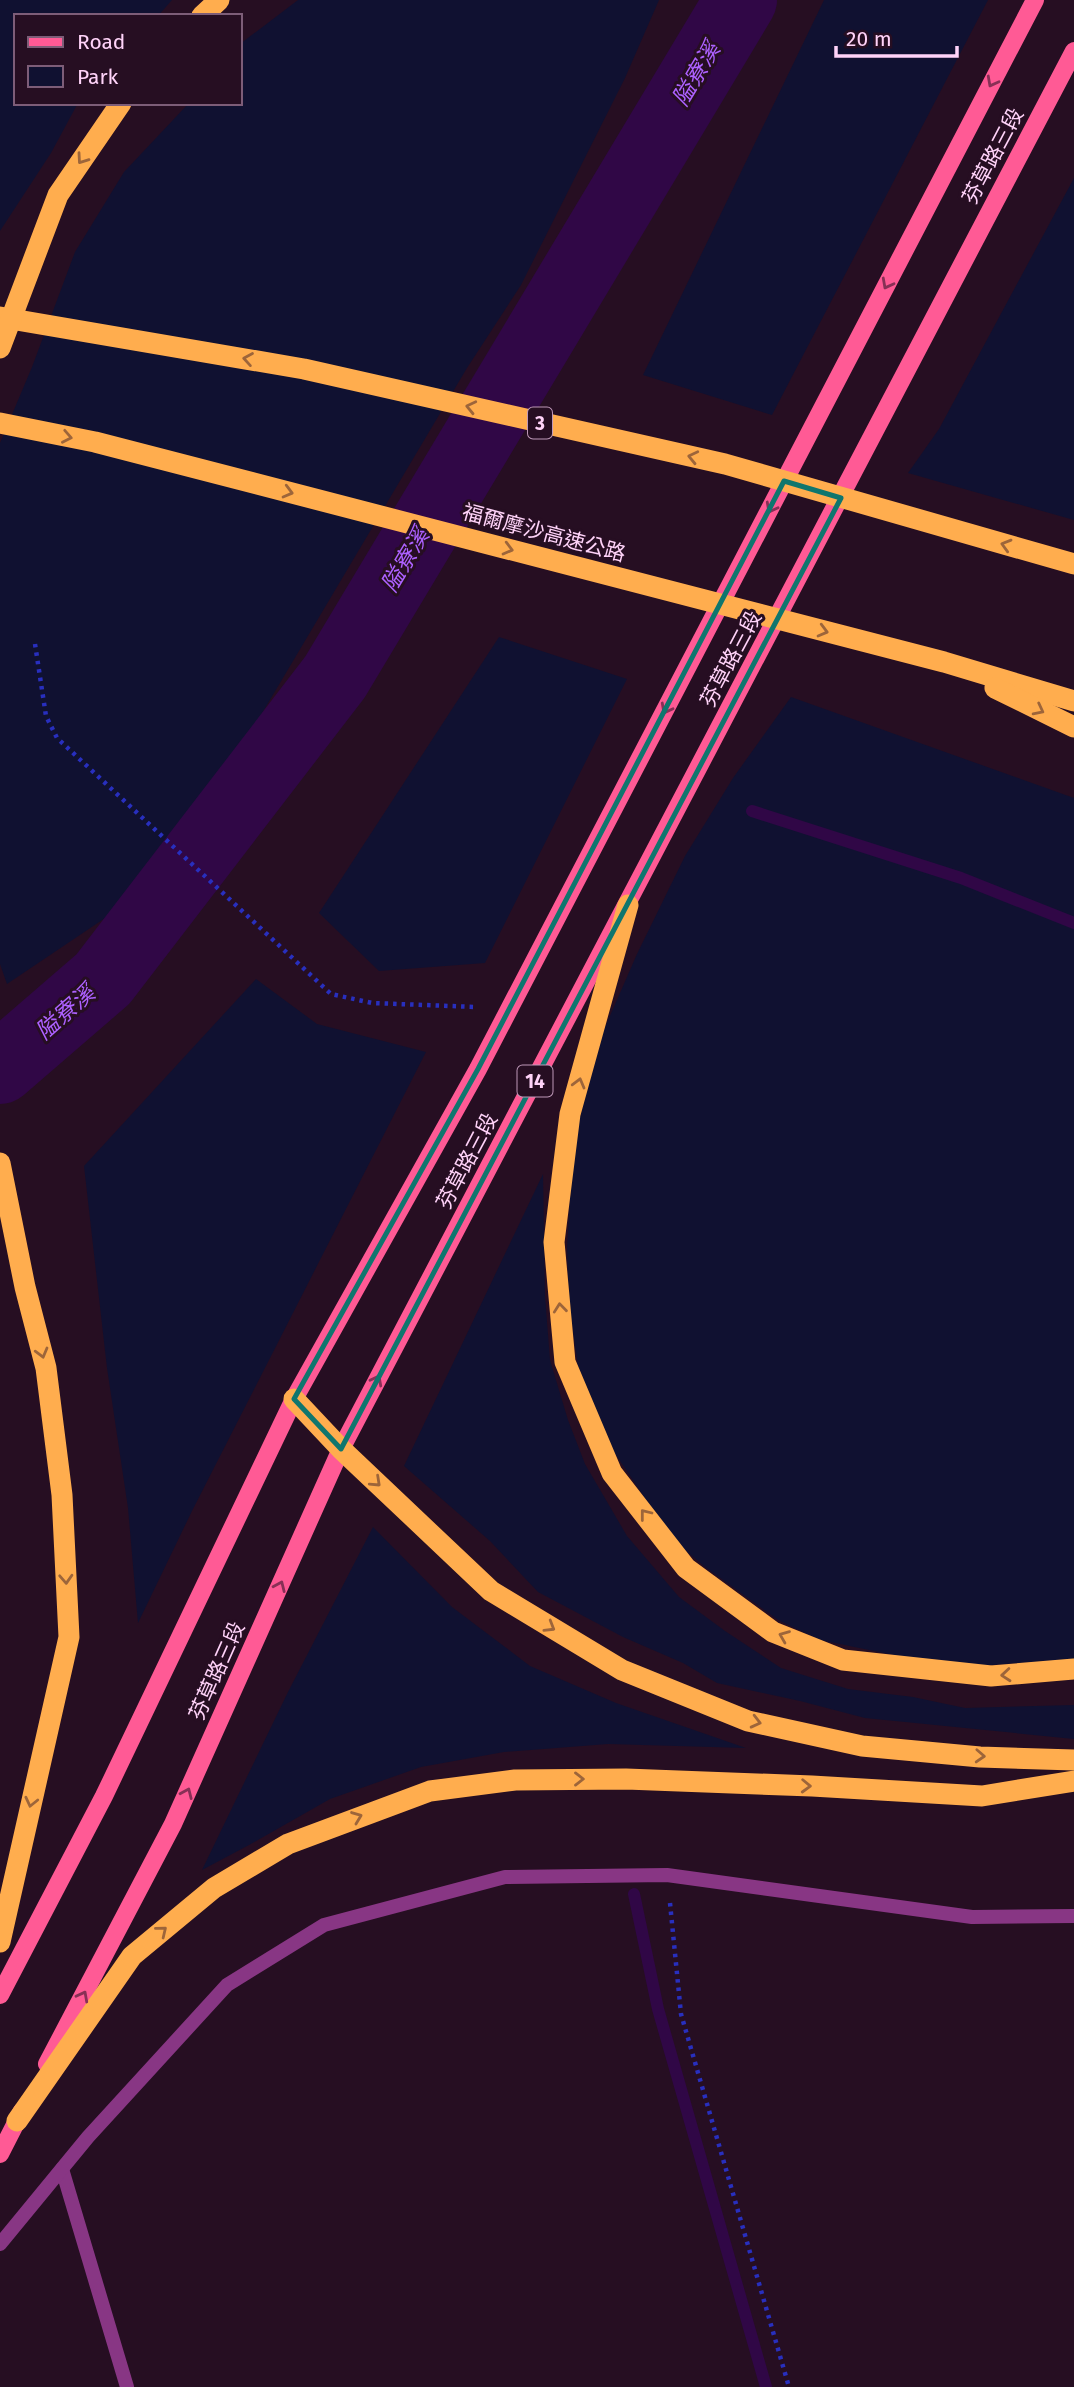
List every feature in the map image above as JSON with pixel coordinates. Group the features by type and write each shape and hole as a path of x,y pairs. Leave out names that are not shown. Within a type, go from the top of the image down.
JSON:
{"highway":[{"path":"204,14 219,0"},
{"path":"0,348 58,195 120,105"},
{"name":"3","path":"0,317 304,369 711,461 1073,564"},
{"name":"福爾摩沙高速公路","path":"0,423 95,442 944,662 1007,687"},
{"path":"1007,687 1074,701"},
{"path":"1007,687 1074,727"},
{"path":"628,905 570,1114 554,1242 565,1362 612,1473 686,1568 773,1632 843,1660 991,1676 1074,1669"},
{"path":"0,1163 25,1287 46,1368 62,1495 69,1637 0,1942"},
{"path":"0,1225 25,1287"},
{"path":"294,1399 341,1449 491,1591 622,1670 748,1721 862,1746 980,1757 1074,1760"},
{"path":"17,2121 132,1956 214,1888 288,1844 430,1791 515,1780 626,1779 982,1796 1074,1781"}],"main road":[{"name":"芬草路三段","path":"0,1995 104,1796 294,1399 510,1008 1035,0"},
{"name":"芬草路三段","path":"0,2154 173,1824 341,1449 1074,51"}],"street":[{"path":"0,2244 88,2137 227,1985 324,1925 505,1877 667,1875 972,1917 1074,1916"},
{"path":"62,2169 127,2387"}],"path":[{"path":"35,644 46,716 57,738 331,994 372,1003 510,1008"},
{"path":"667,1875 681,2014 789,2387"}],"highlighted area":[{"path":"784,481 841,498 341,1449 294,1399 478,1069"}],"green space":[{"path":"0,0 172,0 160,14 14,14 14,105 77,105 51,153 0,231"},
{"path":"298,0 659,0 625,78 521,285 467,368 214,794 123,906 7,984 0,964 0,443 75,252 124,172 187,105 242,105 242,42"},
{"path":"824,0 988,0 772,415 643,375"},
{"path":"1074,178 1074,520 908,473 939,429"},
{"path":"499,637 627,679 485,963 379,971 319,913"},
{"path":"791,697 1074,798 1074,1659 992,1665 943,1665 820,1640 778,1620 673,1540 610,1446 578,1366 569,1303 567,1247 572,1167 579,1120 603,1032 637,954 685,856 733,778"},
{"path":"256,979 317,1024 426,1052 192,1511 138,1623 128,1508 107,1368 84,1166"},
{"path":"543,1174 545,1296 550,1360 568,1420 585,1464 627,1536 679,1597 781,1668 848,1689 913,1697 965,1708 1074,1705 1074,1739 865,1718 717,1683 683,1663 623,1637 538,1592 490,1541 404,1466"},
{"path":"373,1527 452,1607 530,1666 616,1703 746,1748 608,1744 504,1752 421,1767 330,1799 202,1870 288,1692"}],"waterway":[{"name":"隘寮溪","path":"0,1068 103,979 335,677 741,0"},
{"path":"752,811 961,878 1074,923"},
{"path":"634,1894 658,2009 766,2387"}]}
